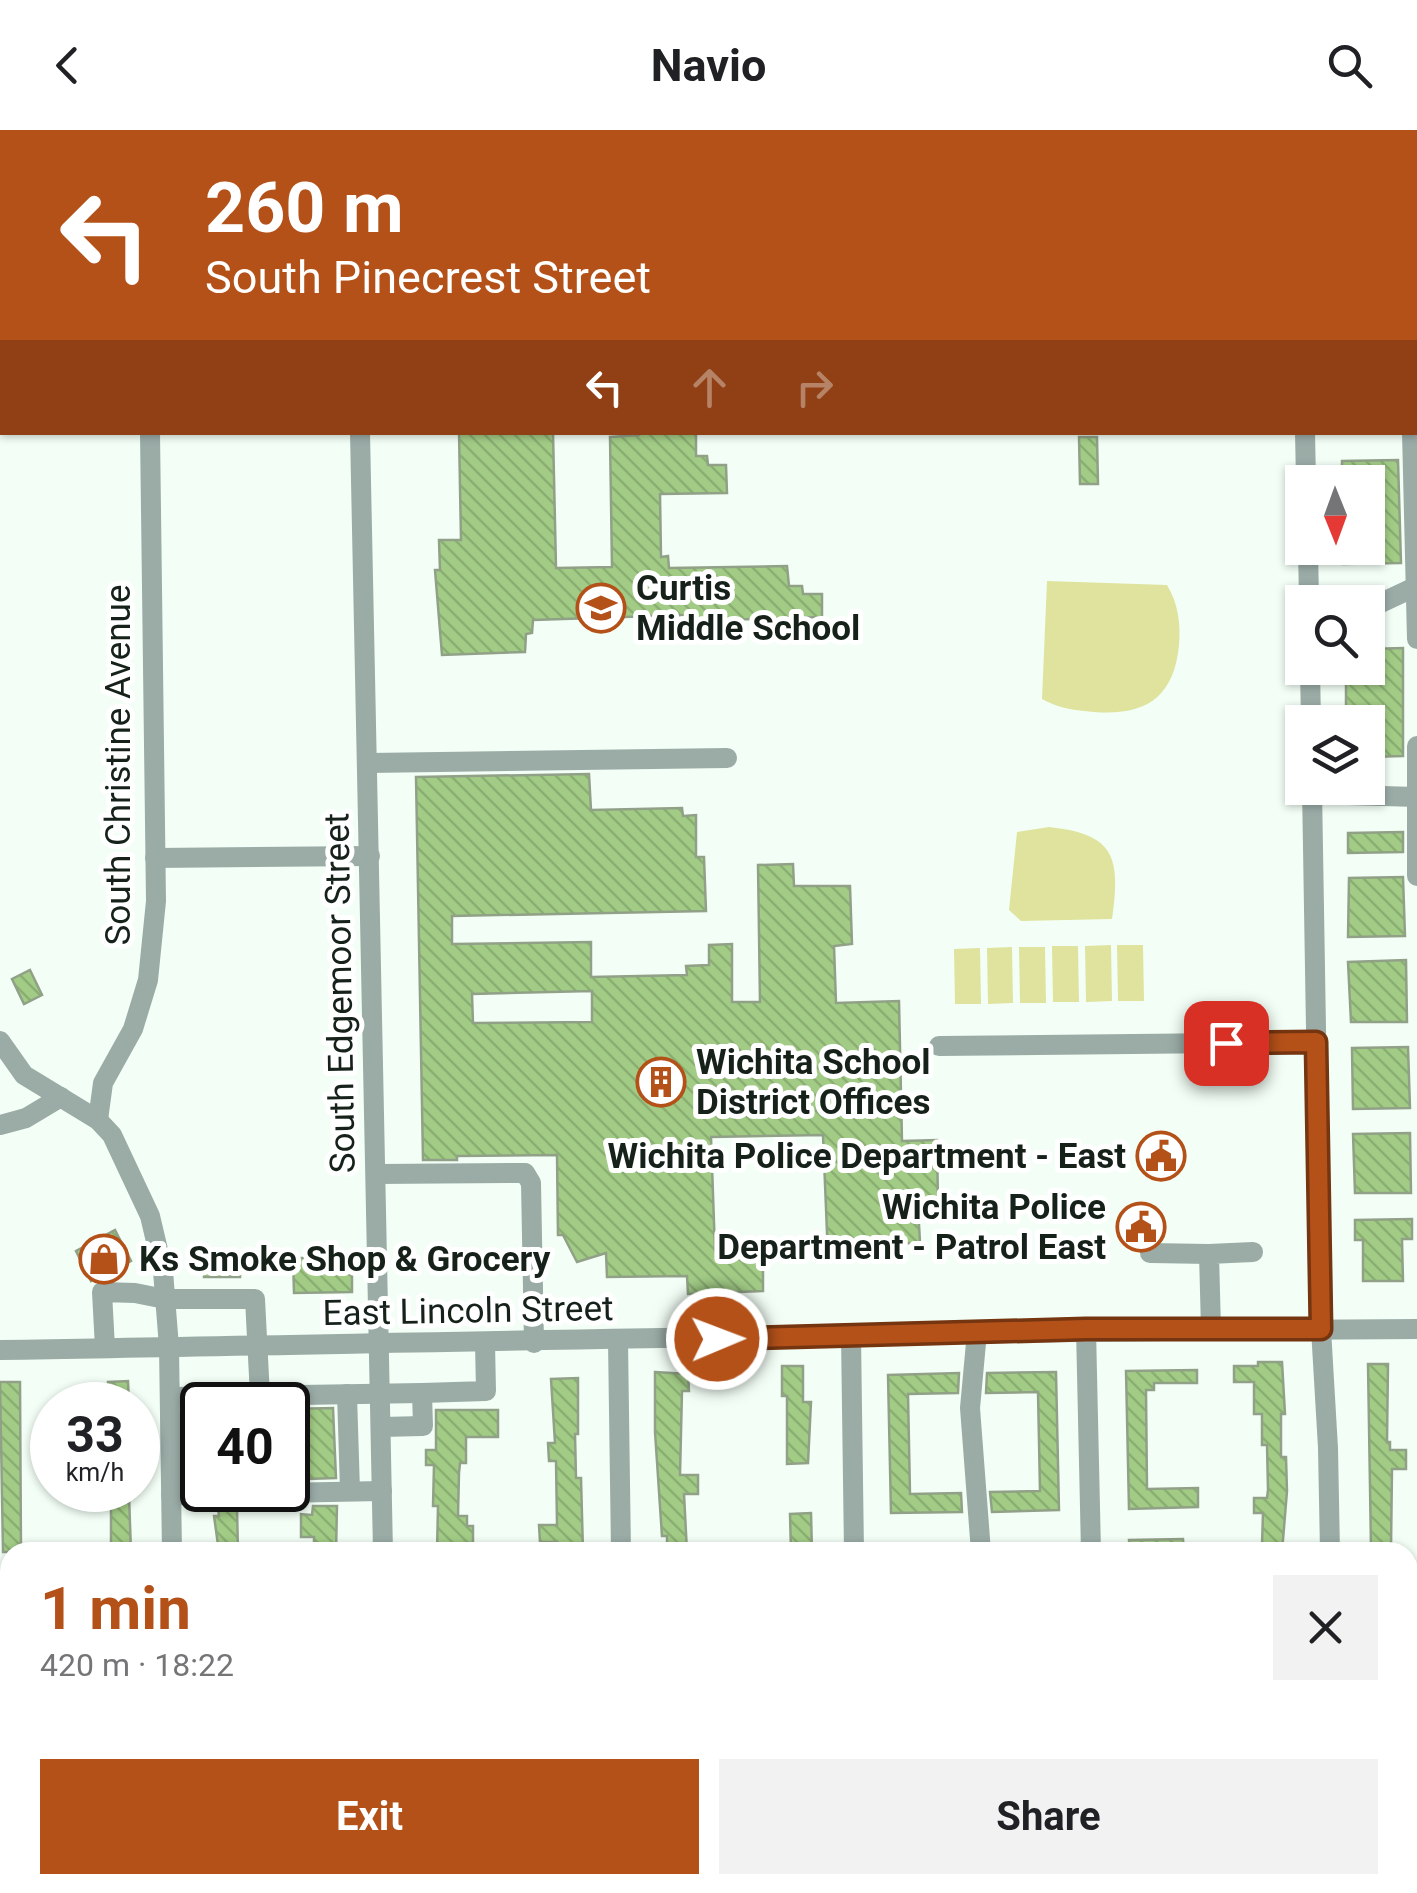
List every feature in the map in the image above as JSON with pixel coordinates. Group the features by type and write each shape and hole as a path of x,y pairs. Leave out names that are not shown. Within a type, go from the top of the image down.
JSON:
{"street":[{"name":"South Christine Avenue","path":"98,1120 103,1083 133,1028 148,980 156,901 150,435"},
{"name":"South Edgemoor Street","path":"360,435 383,1542"},
{"path":"1306,435 1306,465"},
{"path":"1412,435 1417,639"},
{"path":"1385,601 1416,587"},
{"path":"1417,746 1417,876"},
{"path":"368,763 726,758"},
{"path":"1385,795 1416,796"},
{"path":"1312,805 1321,1329 1330,1542"},
{"path":"155,858 370,856"},
{"path":"0,1041 24,1075 98,1120 122,1151 150,1216 162,1261 169,1347 172,1542"},
{"path":"939,1046 1316,1042"},
{"path":"0,1125 26,1118 61,1097"},
{"path":"376,1174 525,1173 532,1183 534,1342"},
{"path":"1150,1253 1253,1252"},
{"path":"1209,1254 1211,1329"},
{"path":"105,1348 102,1292 135,1292 165,1299 255,1299 260,1382"},
{"name":"East Lincoln Street","path":"0,1350 1086,1329 1417,1328"},
{"path":"1086,1329 1091,1542"},
{"path":"977,1332 970,1408 980,1542"},
{"path":"852,1336 854,1542"},
{"path":"618,1341 621,1542"},
{"path":"310,1395 486,1391 485,1343"},
{"path":"381,1427 423,1426 422,1393"},
{"path":"347,1394 350,1491"},
{"path":"170,1397 180,1397"},
{"path":"310,1492 382,1491"},
{"path":"172,1495 180,1495"}],"green space":[{"path":"1047,581 1167,585 1176,606 1180,637 1171,678 1154,700 1128,711 1094,712 1042,699"},
{"path":"1049,827 1088,835 1108,852 1115,879 1112,919 1021,921 1009,910 1017,832"},
{"path":"1111,945 1112,1001 1086,1002 1085,946"},
{"path":"1117,945 1143,945 1144,1001 1118,1001"},
{"path":"1052,946 1078,946 1079,1002 1053,1002"},
{"path":"1012,947 1013,1003 988,1004 987,948"},
{"path":"1019,947 1045,947 1046,1003 1020,1003"},
{"path":"980,948 981,1004 955,1004 954,949"}],"building":[{"name":"Curtis Middle School","path":"459,435 553,435 556,568 612,567 610,437 696,435 696,456 707,456 708,465 726,465 727,493 660,494 661,557 668,556 669,568 787,566 789,586 802,586 803,594 822,594 822,617 687,621 685,615 533,620 532,633 526,634 525,652 442,655 435,570 440,570 439,540 461,540"},
{"path":"1079,437 1097,437 1098,484 1080,484"},
{"path":"1398,460 1401,563 1385,563 1385,465 1342,465 1342,461"},
{"path":"1403,648 1403,756 1385,757 1385,705 1346,705 1346,685 1385,685 1385,649"},
{"name":"Wichita School District Offices","path":"589,774 591,810 682,808 683,816 696,815 696,857 704,857 706,911 452,916 452,944 591,942 591,977 687,975 686,966 709,965 709,945 732,944 732,1002 760,1002 758,865 793,864 794,886 850,886 852,944 834,946 836,1003 899,1001 902,1141 937,1140 938,1204 918,1205 920,1243 875,1244 876,1257 828,1257 823,1135 711,1137 715,1251 743,1251 742,1244 763,1244 763,1291 688,1294 687,1276 607,1277 606,1253 577,1262 563,1235 558,1235 557,1155 423,1160 416,777","holes":["592,991 592,1022 473,1023 472,994"]},
{"path":"1403,832 1403,852 1348,853 1348,833"},
{"path":"1403,877 1405,936 1348,937 1349,878"},
{"path":"1406,960 1407,1022 1351,1022 1348,962"},
{"path":"30,970 42,995 24,1004 12,979"},
{"path":"1408,1047 1410,1108 1353,1109 1352,1048"},
{"path":"1410,1133 1411,1193 1355,1193 1353,1134"},
{"path":"1412,1219 1412,1239 1402,1239 1403,1281 1363,1281 1363,1240 1355,1240 1355,1220"},
{"path":"115,1230 131,1261 91,1281 76,1251"},
{"path":"204,1258 240,1258 240,1277 204,1277"},
{"path":"293,1258 313,1258 313,1273 352,1274 352,1292 294,1293"},
{"path":"1258,1362 1282,1362 1285,1414 1281,1414 1281,1457 1286,1457 1287,1491 1283,1542 1262,1542 1263,1513 1254,1513 1254,1498 1267,1498 1268,1490 1262,1414 1254,1414 1254,1382 1234,1382 1234,1366 1258,1366"},
{"path":"1368,1364 1388,1364 1387,1442 1390,1450 1406,1450 1406,1469 1392,1469 1391,1542 1371,1542"},
{"path":"782,1366 803,1366 803,1402 811,1402 808,1463 787,1464 787,1396 782,1396"},
{"path":"1197,1370 1197,1383 1154,1383 1154,1390 1146,1390 1147,1489 1198,1488 1198,1507 1129,1509 1126,1371"},
{"path":"655,1372 688,1374 689,1391 682,1391 680,1475 698,1475 698,1494 684,1494 686,1542 667,1542 667,1536 662,1536"},
{"path":"1056,1372 1059,1510 992,1512 990,1492 1040,1491 1038,1392 986,1393 987,1373"},
{"path":"959,1373 958,1393 908,1394 910,1494 961,1493 962,1512 891,1513 888,1375"},
{"path":"578,1378 576,1478 581,1478 583,1542 540,1542 539,1525 557,1525 556,1461 549,1461 548,1443 555,1443 551,1379"},
{"path":"0,1382 20,1382 21,1542 3,1542"},
{"path":"333,1408 336,1478 310,1479 310,1409"},
{"path":"436,1410 498,1410 498,1437 466,1437 466,1463 460,1463 458,1516 467,1516 467,1526 473,1526 473,1542 437,1542 434,1465 426,1465 426,1450 436,1450"},
{"path":"313,1506 337,1506 336,1542 314,1542 314,1537 301,1537 301,1514 312,1515"},
{"path":"111,1512 130,1512 131,1542 111,1542"},
{"path":"218,1512 237,1512 238,1542 218,1542 214,1516 219,1516"},
{"path":"811,1513 812,1542 791,1542 790,1514"},
{"path":"1183,1539 1183,1542 1129,1542"}],"place":[{"name":"Curtis Middle School","path":"601,608"},
{"name":"Wichita School District Offices","path":"661,1082"},
{"name":"Wichita Police Department - East","path":"1161,1156"},
{"name":"Wichita Police Department - Patrol East","path":"1141,1227"},
{"name":"Ks Smoke Shop & Grocery","path":"104,1259"}],"route":[{"path":"717,1339 1086,1329 1321,1329 1316,1042 1226,1043"}]}
